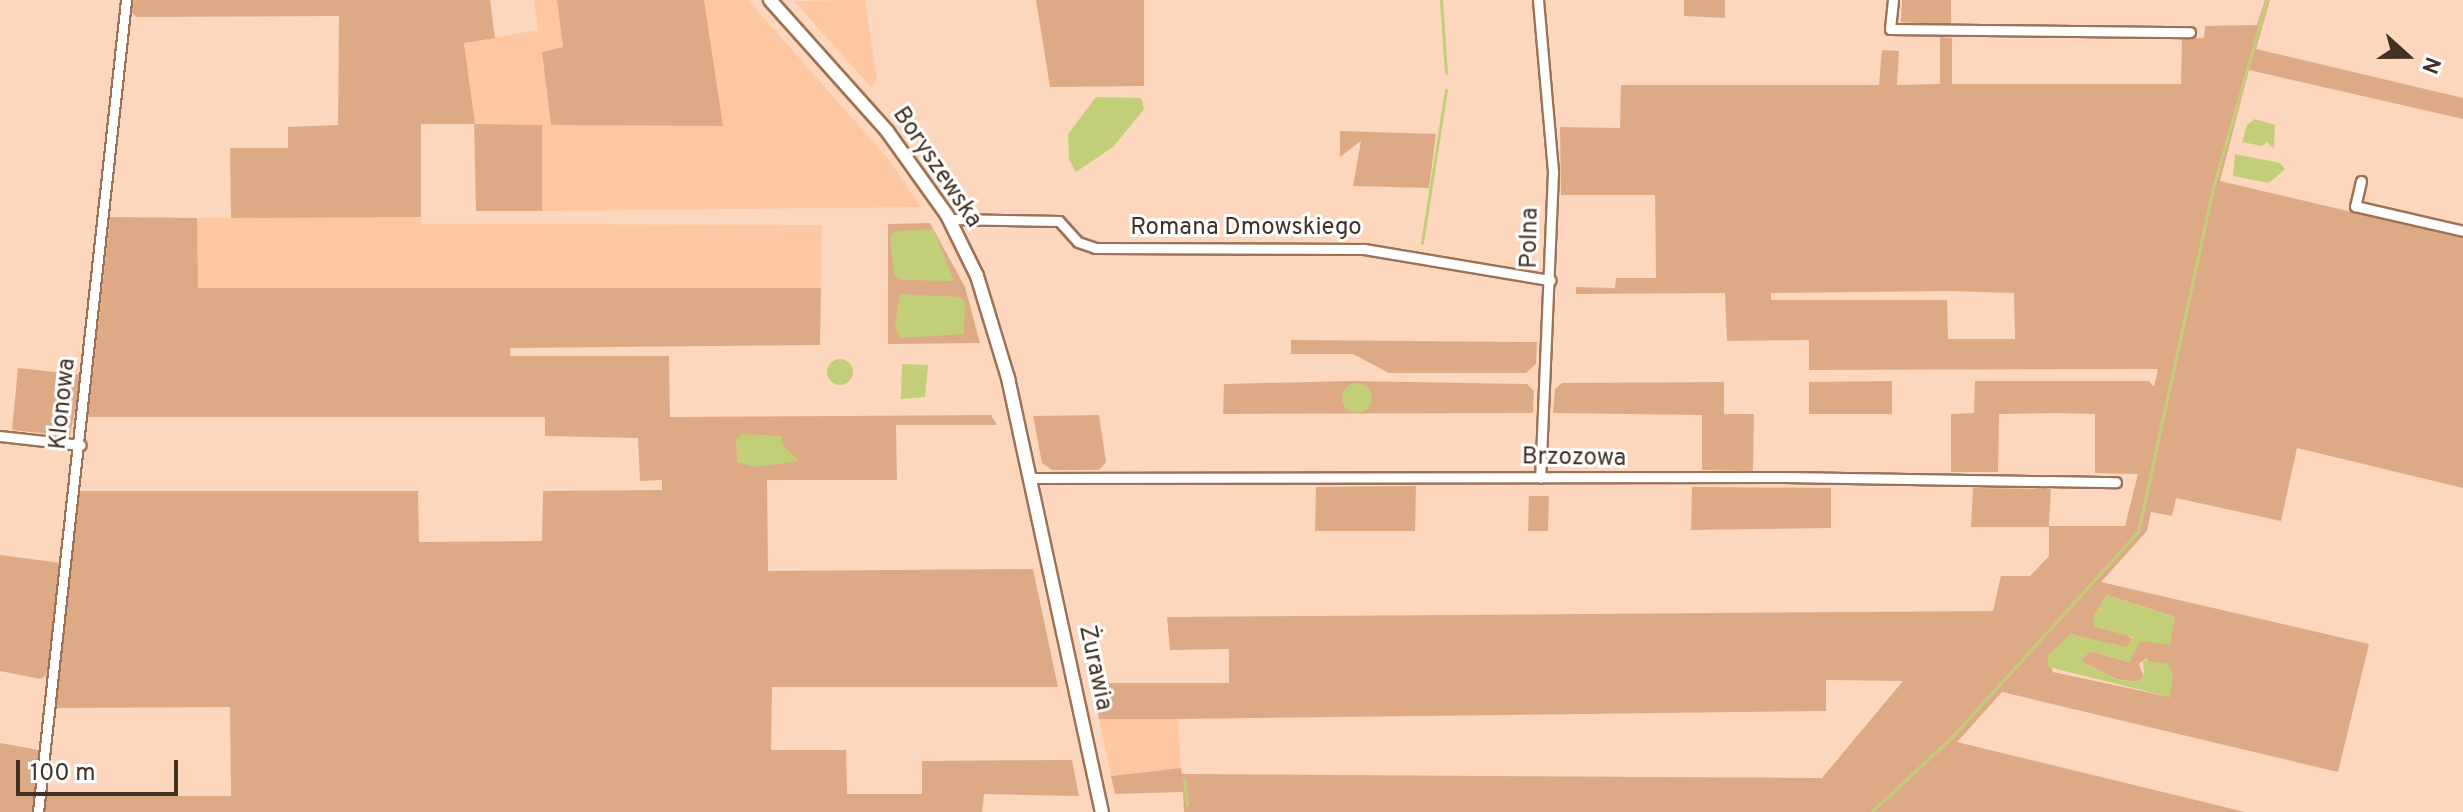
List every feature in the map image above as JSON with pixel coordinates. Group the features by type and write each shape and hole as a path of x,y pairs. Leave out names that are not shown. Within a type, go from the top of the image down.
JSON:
{"main road":[{"name":"Boryszewska","path":"770,0 887,131 949,219 999,340 1043,534"},
{"name":"Żurawia","path":"1043,534 1102,812"}],"street":[{"name":"Klonowa","path":"38,812 126,0"},
{"name":"Polna","path":"1538,0 1553,172 1540,478"},
{"path":"1893,0 1890,29 2190,32"},
{"path":"2361,181 2355,206 2463,231"},
{"name":"Romana Dmowskiego","path":"949,219 1059,221 1078,242 1095,248 1364,249 1550,280"},
{"path":"0,436 80,445"},
{"name":"Brzozowa","path":"1031,478 2116,482"}],"shaded area":[{"path":"131,0 490,0 495,38 464,43 475,124 542,125 542,211 476,211 474,124 421,124 421,217 231,218 230,148 288,148 288,127 338,125 339,16 136,17 130,10"},
{"path":"534,0 557,0 564,47 542,52 551,124 722,126 704,0 748,0 890,161 921,207 542,211 542,125 475,124 464,43 538,30"},
{"path":"557,0 704,0 723,126 551,125 542,52 563,47"},
{"path":"865,0 877,80 871,87 794,1"},
{"path":"1036,0 1144,0 1144,86 1050,87"},
{"path":"1684,0 1725,0 1725,18 1684,16"},
{"path":"1902,0 1951,0 1951,25 1901,22"},
{"path":"2265,0 2270,0 2256,49 2463,98 2463,119 2249,70 2220,181 2463,238 2463,488 2297,448 2281,521 2176,498 2172,516 2151,512 2147,531 2101,582 2369,644 2338,772 2002,692 1957,742 2245,812 1184,812 1183,792 1115,794 1111,776 1181,768 1182,774 1822,778 1903,681 1826,680 1826,711 1178,719 1099,719 1092,683 1229,683 1229,649 1170,650 1167,617 1993,611 2001,576 2030,576 2049,556 2049,527 1971,527 1973,488 2051,489 2049,526 2125,526 2138,474 2095,473 2095,414 2056,413 1999,414 1998,472 1951,472 1951,414 1974,413 1975,381 2149,381 2154,387 2158,369 1809,370 1809,340 1727,341 1725,293 1576,294 1576,287 1615,288 1616,278 1656,278 1655,195 1561,195 1560,127 1620,128 1621,85 1879,85 1882,50 1899,51 1897,85 1940,84 1940,37 1952,38 1952,84 2181,84 2182,38 2204,38 2205,26 2257,25","holes":["1771,293 2014,293 2015,339 1948,339 1947,300 1771,300","2107,595 2175,617 2136,643 2130,662 2089,651 2081,661 2116,679 2137,682 2144,677 2139,664 2146,658 2170,697 2053,672 2048,656 2071,634 2126,649 2134,639 2093,617"]},
{"path":"1096,97 1141,98 1144,109 1113,147 1076,172 1069,160 1068,134"},
{"path":"2255,119 2275,125 2274,149 2267,142 2262,146 2242,142 2247,125"},
{"path":"1340,131 1436,134 1429,188 1353,186 1361,141 1340,157"},
{"path":"2235,154 2280,163 2285,169 2269,183 2233,176"},
{"path":"110,217 197,218 198,288 821,288 820,345 510,348 510,356 669,356 670,417 991,415 997,425 896,425 897,480 767,480 768,571 1033,569 1058,687 772,687 771,750 846,750 847,794 922,794 922,761 1072,760 1079,796 984,794 982,812 43,812 45,796 231,796 230,707 55,708 79,491 418,491 419,542 542,541 543,491 662,490 662,480 640,481 638,438 545,436 545,417 88,417"},
{"path":"421,217 422,224 822,225 821,288 197,288 197,218"},
{"path":"930,223 965,287 980,343 888,344 888,224"},
{"path":"933,229 954,281 902,280 894,275 890,237 895,231"},
{"path":"900,294 959,297 965,302 964,334 900,338 895,325"},
{"path":"1291,340 1537,342 1536,364 1526,373 1389,373 1353,354 1291,354"},
{"path":"840,359 849,363 853,372 849,381 840,385 831,381 827,372 831,363"},
{"path":"902,364 928,365 925,397 901,399"},
{"path":"18,368 82,375 70,436 12,430"},
{"path":"1350,381 1527,384 1534,391 1533,413 1223,414 1224,384"},
{"path":"1892,381 1892,414 1809,414 1809,382"},
{"path":"1724,382 1724,414 1754,414 1753,471 1702,470 1702,415 1553,413 1555,389 1562,383"},
{"path":"1357,383 1367,388 1372,398 1367,408 1357,413 1347,408 1342,398 1347,388"},
{"path":"1099,415 1106,462 1099,470 1052,470 1042,463 1033,416"},
{"path":"742,434 781,436 784,446 799,461 754,467 737,462 736,439"},
{"path":"1416,486 1415,531 1315,531 1316,487"},
{"path":"1692,487 1831,488 1831,528 1691,530"},
{"path":"1529,496 1549,496 1548,531 1528,531"},
{"path":"0,555 61,563 48,674 41,679 0,671"},
{"path":"2107,595 2175,617 2170,645 2140,641 2130,662 2089,651 2081,661 2116,679 2137,682 2144,677 2143,660 2168,664 2173,674 2170,697 2048,667 2048,656 2071,634 2127,647 2133,637 2094,627 2093,617"},
{"path":"1099,719 1178,719 1181,768 1111,776"},
{"path":"0,743 39,750 32,812 0,812"}],"waterway":[{"path":"1441,0 1446,73"},
{"path":"1871,812 1951,738 2138,532 2213,188 2267,0"},
{"path":"1422,243 1446,90"},
{"path":"1184,779 1187,805"}]}
